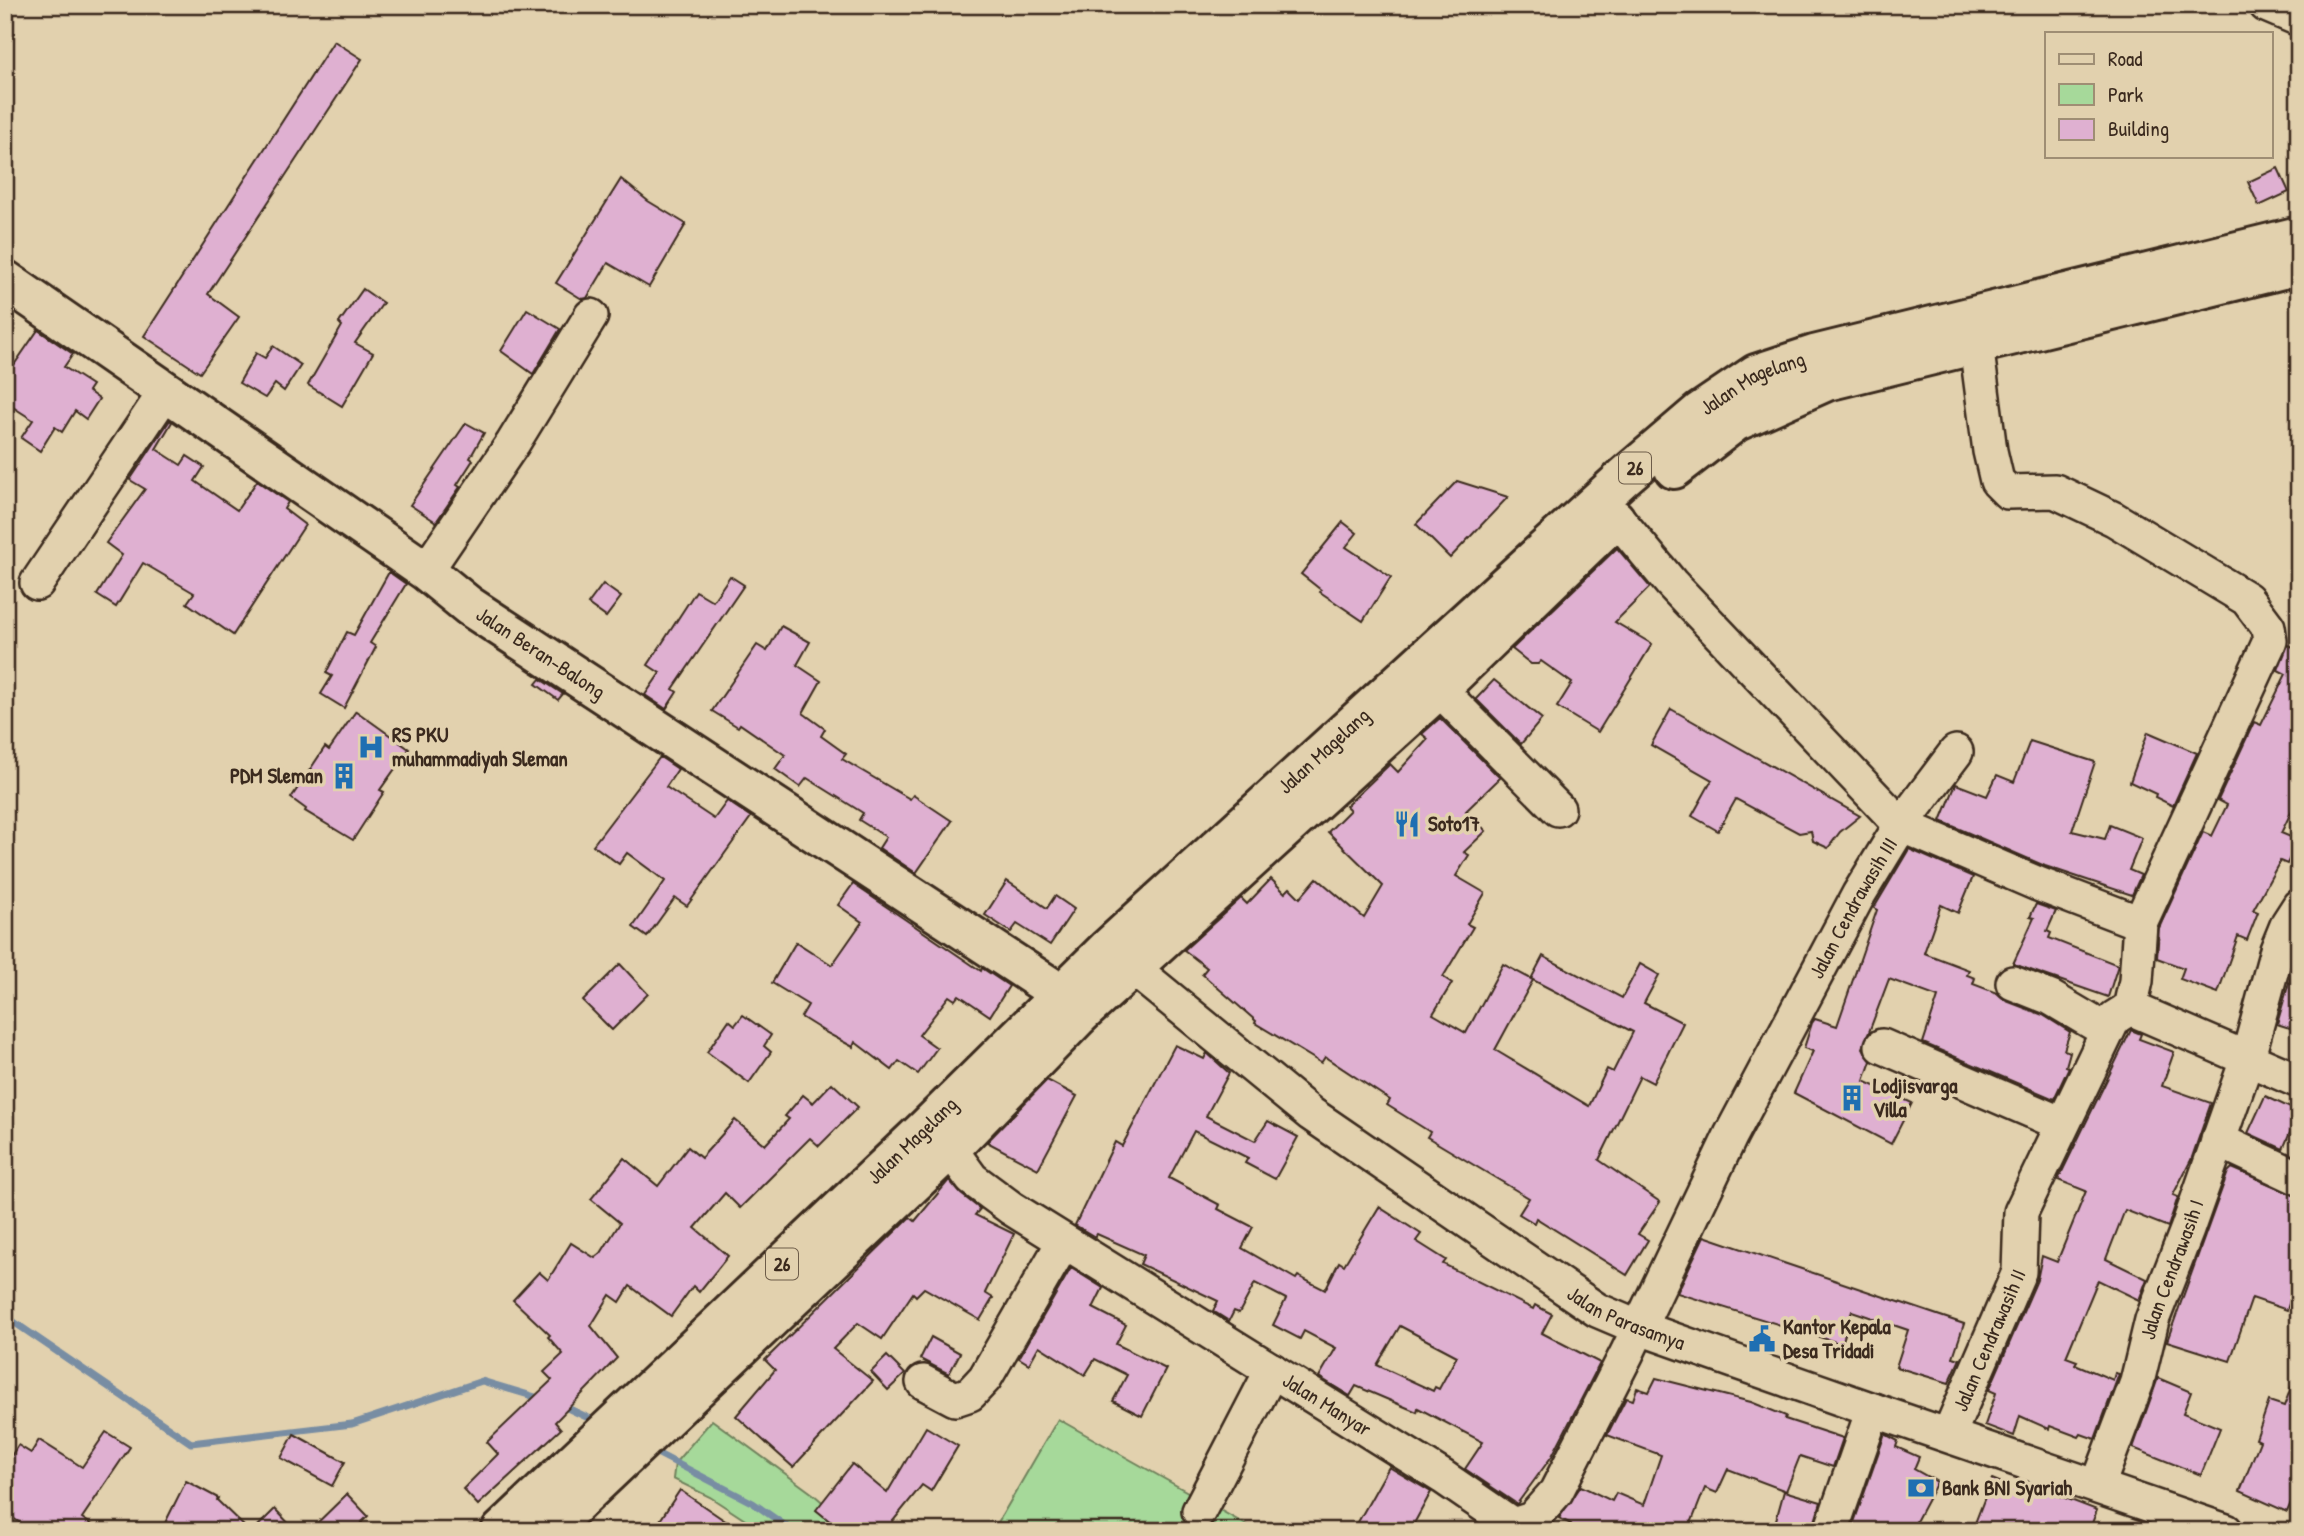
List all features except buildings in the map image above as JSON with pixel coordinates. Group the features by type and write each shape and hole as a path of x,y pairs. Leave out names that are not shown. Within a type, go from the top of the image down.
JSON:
{"main road":[{"name":"Jalan Magelang","path":"501,1531 927,1127 1122,958 1624,477 1700,412 1756,374 1814,355 2299,236"},
{"name":"Jalan Magelang","path":"1122,958 1440,689 1617,518 1709,439 1761,409 1828,381 2299,265"},
{"name":"Jalan Beran-Balong","path":"5,280 426,571 469,606 1070,1005"},
{"name":"Jalan Magelang","path":"547,1531 950,1149 1070,1005"}],"street":[{"path":"426,571 513,443 591,316"},
{"path":"1955,752 1901,825 2038,884 2140,923 2270,641 2268,627 2248,599 2114,519 2055,491 2008,492 1997,481 1990,452 1976,344"},
{"path":"37,583 166,391"},
{"name":"Jalan Cendrawasih III","path":"1617,518 1671,583 1901,825 1859,894 1731,1135 1637,1327"},
{"path":"1440,689 1558,808"},
{"name":"Jalan Cendrawasih I","path":"2098,1485 2137,1382 2152,1320 2248,1057 2277,950 2288,923 2299,906"},
{"name":"Jalan Cendrawasih II","path":"1949,1434 2019,1272 2021,1212 2062,1124 2136,981 2140,923"},
{"name":"Jalan Parasamya","path":"1122,958 1311,1114 1585,1302 1637,1327 2226,1531"},
{"path":"2013,983 2051,998 2248,1057 2299,1081"},
{"path":"1882,1046 2062,1124"},
{"path":"2218,1140 2299,1178"},
{"name":"Jalan Manyar","path":"950,1149 972,1179 1062,1242 1272,1370 1514,1528 1532,1518 1556,1492 1627,1353 1637,1327"},
{"path":"923,1382 956,1399 970,1394 985,1378 1062,1242"},
{"path":"1199,1511 1272,1370"},
{"path":"1831,1531 1874,1410"}],"green space":[{"path":"1058,1419 1257,1531 993,1531"},
{"path":"712,1420 813,1494 856,1531 762,1531 710,1497 673,1479 675,1463"}],"waterway":[{"path":"5,1316 191,1443 352,1424 482,1381 542,1399"},
{"path":"561,1405 597,1422"},
{"path":"651,1450 753,1503 793,1531"}],"place":[{"name":"RS PKU muhammadiyah Sleman","path":"371,747"},
{"name":"PDM Sleman","path":"344,776"},
{"name":"Soto17","path":"1407,824"},
{"name":"Lodjisvarga Villa","path":"1852,1098"},
{"name":"Kantor Kepala Desa Tridadi","path":"1762,1339"},
{"name":"Bank BNI Syariah","path":"1921,1488"}]}
